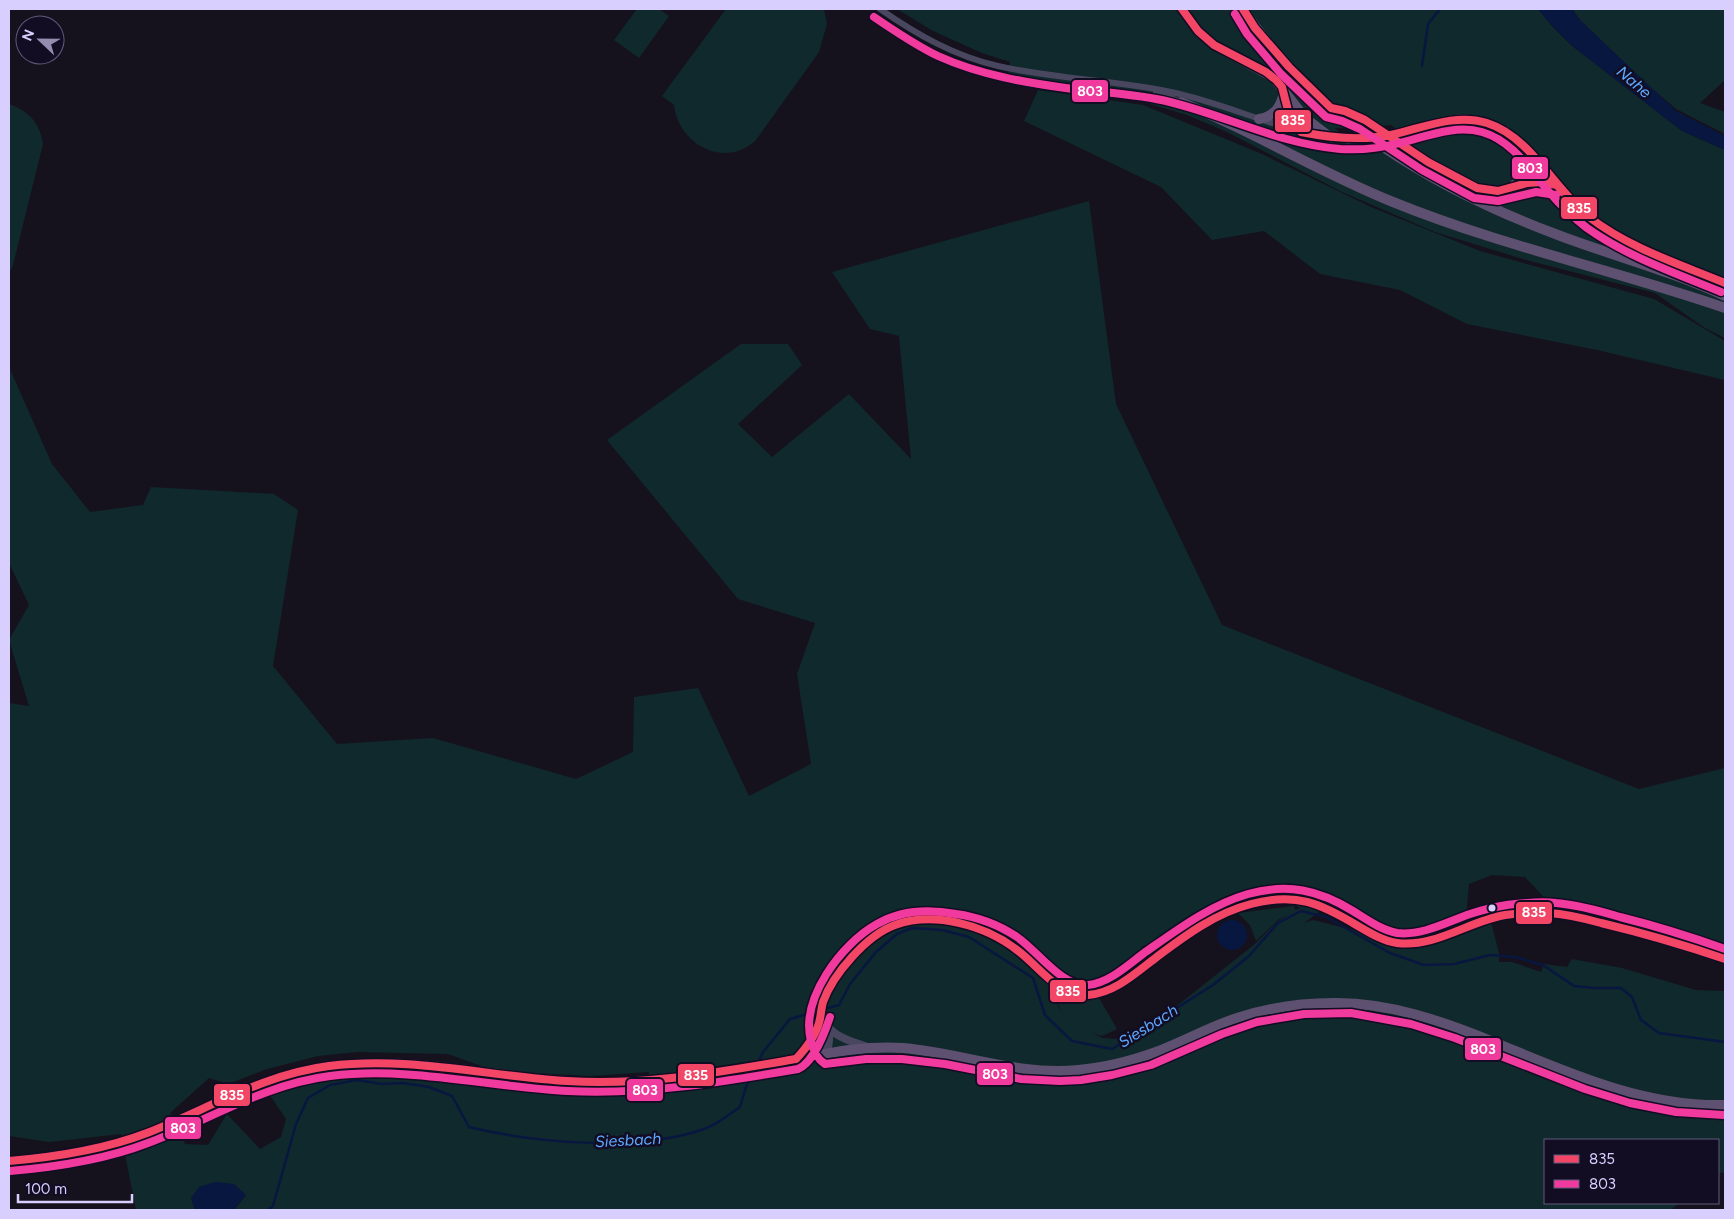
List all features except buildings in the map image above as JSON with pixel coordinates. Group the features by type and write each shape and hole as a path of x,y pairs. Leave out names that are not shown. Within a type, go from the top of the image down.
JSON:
{"main road":[{"path":"1182,9 1198,31 1214,46 1270,74 1282,92 1305,118 1331,138"},
{"path":"1243,9 1255,28 1282,60 1331,108 1375,142 1414,167 1490,207 1558,235 1640,263 1725,296"},
{"path":"1259,119 1275,112 1280,105 1282,92"},
{"path":"1282,92 1289,114 1301,132 1331,138 1375,138 1439,122 1460,119 1487,123 1504,131 1525,148 1557,185 1584,212 1615,234 1652,253 1725,283"},
{"path":"1181,102 1358,187 1433,217 1502,241 1683,293 1725,307"},
{"path":"1331,108 1345,111 1365,120 1428,162 1477,188 1498,191 1535,182 1557,185"},
{"path":"1504,131 1519,153 1521,163 1519,178 1513,187"},
{"path":"1640,263 1725,307"},
{"path":"9,1161 63,1156 130,1140 260,1083 318,1068 341,1065 415,1064 540,1079 605,1082 664,1080 702,1076 826,1054 869,1048 902,1048 929,1051 1024,1070 1077,1070 1105,1066 1157,1052 1219,1025 1261,1011 1305,1004 1341,1002 1392,1009 1446,1024 1561,1069 1627,1092 1690,1104 1725,1105"}],"street":[{"path":"880,9 942,47 983,62 1060,77 1145,87 1199,99 1301,132"},
{"path":"1145,87 1181,102"},
{"path":"796,1059 810,1041 818,1025 824,1001 830,988 848,964 860,950 881,932 892,926 909,921 936,920 964,925 982,931 1015,948 1064,990 1082,995 1098,993 1120,983 1162,953 1215,919 1236,908 1260,902 1289,900 1318,904 1377,936 1397,943 1425,941 1475,922 1495,917 1527,913 1566,914 1628,929 1725,959"},
{"path":"821,1014 825,1025 830,1030 842,1038 869,1048"},
{"path":"818,1025 822,1046 826,1054"},
{"path":"826,1054 830,1041 830,1030"}],"green space":[{"path":"637,9 659,9 669,16 639,58 614,40"},
{"path":"726,9 824,9 827,24 819,52 756,140 744,149 731,153 717,152 705,148 694,141 684,131 677,119 674,105 662,96"},
{"path":"897,9 1538,9 1571,45 1682,131 1725,150 1725,338 1705,328 1655,293 1526,260 1435,232 1342,192 1227,132 1187,115 1130,98 1035,86 1008,76 1010,62 982,53 933,31","holes":["1391,125 1411,142 1378,150 1358,150 1335,128"]},
{"path":"1572,9 1725,9 1725,80 1700,103 1725,112 1725,134 1676,109 1642,80 1581,21"},
{"path":"1038,90 1143,105 1262,154 1371,207 1480,251 1654,299 1725,341 1725,380 1597,350 1467,324 1400,290 1320,274 1264,231 1212,240 1161,187 1024,121"},
{"path":"9,104 28,114 39,130 43,144 13,265 9,274"},
{"path":"1089,201 1116,404 1222,625 1639,789 1725,768 1725,955 1622,923 1553,907 1525,877 1492,875 1469,884 1466,919 1421,939 1385,935 1327,906 1304,923 1313,920 1353,930 1383,944 1405,948 1423,947 1491,922 1499,953 1499,962 1512,962 1541,972 1544,964 1567,967 1572,959 1622,968 1696,990 1725,991 1725,1172 1719,1174 1719,1139 1544,1139 1544,1204 1678,1204 1671,1210 234,1210 246,1195 191,1198 195,1210 136,1210 121,1134 49,1142 9,1136 9,703 29,706 9,640 29,605 9,563 9,367 52,464 90,512 143,505 151,487 274,494 298,510 273,666 337,744 433,738 576,779 633,752 634,697 698,688 749,796 811,764 797,674 815,623 738,599 607,440 741,344 788,344 802,365 738,424 772,457 849,394 911,459 899,336 870,329 832,272","holes":["1272,893 1300,908 1295,910 1294,906 1238,913 1250,925 1256,941 1278,920 1289,914 1278,921 1255,944 1159,1020 1140,1031 1118,1039 1103,1038 1092,1033 1102,1036 1117,1029 1099,998 1077,1001 1058,995 1056,1001 1064,1016 1055,1001 1061,976 1082,989 1137,961 1142,946 1174,938 1239,902","358,1052 448,1054 487,1068 534,1073 591,1076 649,1072 648,1093 573,1094 385,1074 329,1075 269,1094 286,1119 281,1137 260,1149 227,1114 208,1145 185,1144 170,1113 209,1078 228,1084 267,1069 318,1056"]}],"water":[{"name":"Nahe","path":"1538,9 1572,9 1581,21 1676,111 1725,136 1725,150 1682,131 1571,45"},
{"path":"1232,920 1238,921 1246,929 1246,941 1238,949 1232,950 1226,949 1218,941 1217,935 1218,929 1226,921"},
{"path":"215,1182 234,1184 246,1195 234,1210 195,1210 191,1198 199,1187"}],"waterway":[{"path":"1422,66 1428,24 1440,9"},
{"name":"Siesbach","path":"824,1009 839,1005 850,984 876,952 897,934 912,928 942,930 969,937 1033,978 1045,1015 1072,1041 1112,1049 1213,985 1249,956 1278,923 1301,911 1326,917 1390,953 1424,965 1454,964 1490,955 1515,957 1543,965 1574,986 1621,988 1632,997 1641,1020 1659,1033 1725,1042"},
{"name":"Siesbach","path":"758,1063 763,1052 790,1019 818,1011"},
{"name":"Siesbach","path":"268,1210 273,1206 296,1124 308,1098 330,1085 357,1080 382,1084 403,1083 429,1087 452,1096 469,1127 495,1133 555,1141 618,1143 649,1141 678,1136 714,1125 740,1107 754,1070"}],"transit line":[{"name":"835","path":"1182,9 1198,31 1214,45 1266,72 1276,80 1282,87 1289,114 1301,132 1335,137 1368,138 1391,135 1427,125 1451,121 1475,120 1487,123 1503,130 1517,140 1576,205 1604,228 1655,255 1725,283"},
{"name":"835","path":"1243,9 1255,28 1289,67 1331,108 1345,111 1365,120 1428,162 1477,188 1498,191 1527,183 1542,182 1557,185 1565,195"},
{"name":"803","path":"1235,14 1247,34 1281,74 1326,117 1342,121 1360,129 1422,170 1474,198 1498,201 1536,192 1556,195"},
{"name":"803","path":"874,17 913,43 938,56 970,68 1021,81 1056,87 1158,99 1296,142 1340,149 1368,149 1449,131 1471,130 1482,132 1493,136 1512,149 1559,203 1587,228 1635,256 1721,292"},
{"name":"803","path":"1724,1115 1676,1112 1630,1103 1585,1089 1455,1038 1411,1024 1351,1013 1304,1014 1257,1022 1222,1034 1151,1065 1112,1075 1060,1081 1021,1079 945,1064 902,1059 866,1059 825,1064 814,1051 809,1025 812,1008 826,974 850,945 863,933 886,919 905,913 925,911 964,915 996,925 1025,943 1050,967 1068,980 1088,985 1096,984 1111,977 1181,927 1207,911 1248,894 1277,889 1303,890 1315,893 1340,904 1379,927 1397,933 1425,930 1470,914 1507,905 1550,902 1597,910 1725,949"},
{"name":"835","path":"9,1161 62,1155 130,1139 170,1124 259,1084 305,1070 329,1066 389,1063 537,1079 625,1082 682,1077 796,1059 815,1033 823,1002 828,991 852,957 873,937 884,930 910,921 926,919 959,923 975,927 990,934 1017,950 1058,986 1067,991 1088,995 1107,990 1125,981 1179,940 1226,913 1251,904 1281,899 1307,902 1319,906 1332,911 1377,936 1397,943 1425,942 1505,915 1543,913 1574,916 1725,959"},
{"name":"803","path":"10,1171 63,1165 131,1149 171,1134 260,1095 306,1080 330,1076 360,1074 420,1075 538,1089 597,1092 684,1086 798,1069 813,1054 830,1017"}]}
